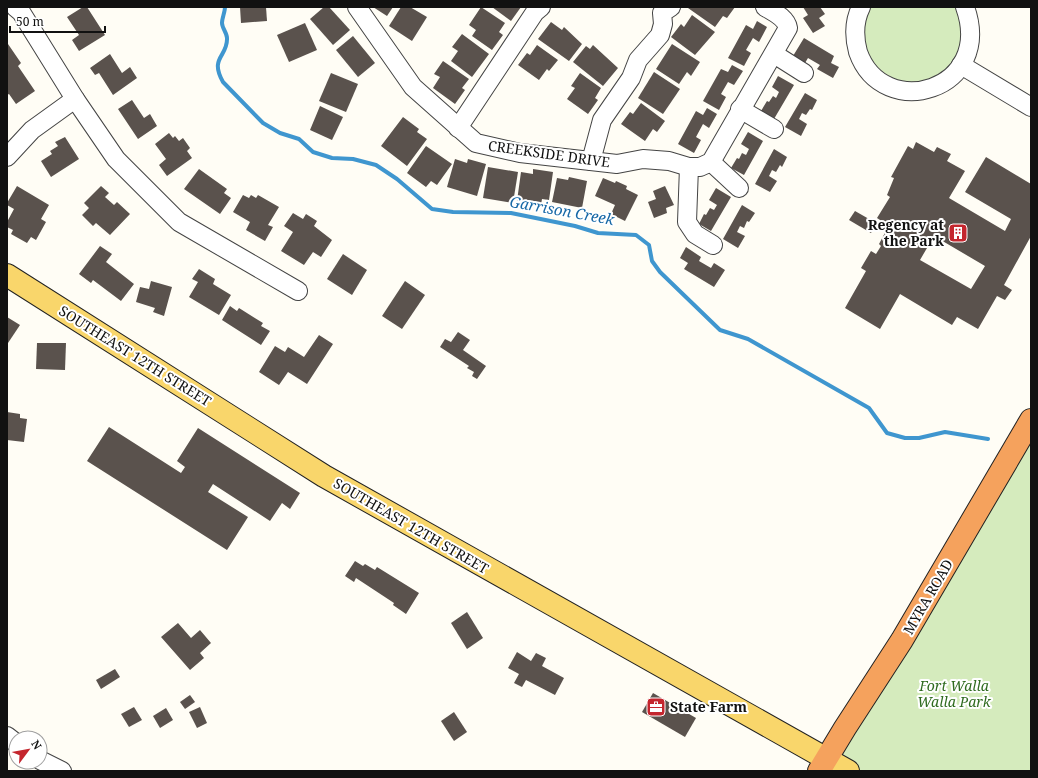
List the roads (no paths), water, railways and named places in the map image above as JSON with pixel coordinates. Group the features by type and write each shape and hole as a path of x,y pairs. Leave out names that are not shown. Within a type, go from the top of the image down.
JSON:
{"highway":[{"name":"MYRA ROAD","path":"823,765 902,640 1031,420"}],"main road":[{"name":"SOUTHEAST 12TH STREET","path":"7,275 324,476 823,765 848,771"}],"street":[{"path":"15,7 21,12 75,99 116,159 176,228 298,291"},
{"name":"CREEKSIDE DRIVE","path":"357,7 412,87 476,144 520,153 617,164 643,160 669,161 689,167 700,167 711,162"},
{"path":"458,128 535,12 541,7"},
{"path":"739,188 711,162 788,28 788,23 765,7"},
{"path":"861,7 855,27 855,43 861,60 868,70 888,86 900,90 919,91 937,86 950,78 967,55 971,40 970,22 964,7"},
{"path":"591,161 602,120 631,78 638,60 660,35 662,9"},
{"path":"774,54 804,73"},
{"path":"961,65 1031,107"},
{"path":"7,157 32,130 75,99"},
{"path":"740,110 774,129"},
{"path":"689,167 687,222 695,234 713,245"},
{"path":"48,764 62,771"}],"waterway":[{"name":"Garrison Creek","path":"225,7 222,23 227,36 227,44 218,62 219,74 223,82 263,123 280,133 299,139 313,152 332,158 353,159 376,165 397,179 432,209 453,212 511,213 575,226 598,233 636,235 649,245 652,261 660,272 720,330 748,339 869,408 887,433 905,438 919,438 945,432 988,439"}],"place":[{"name":"Regency at the Park","path":"958,233"},
{"name":"State Farm","path":"656,707"}],"park label":[{"name":"Fort Walla Walla Park","path":"954,694"}]}
